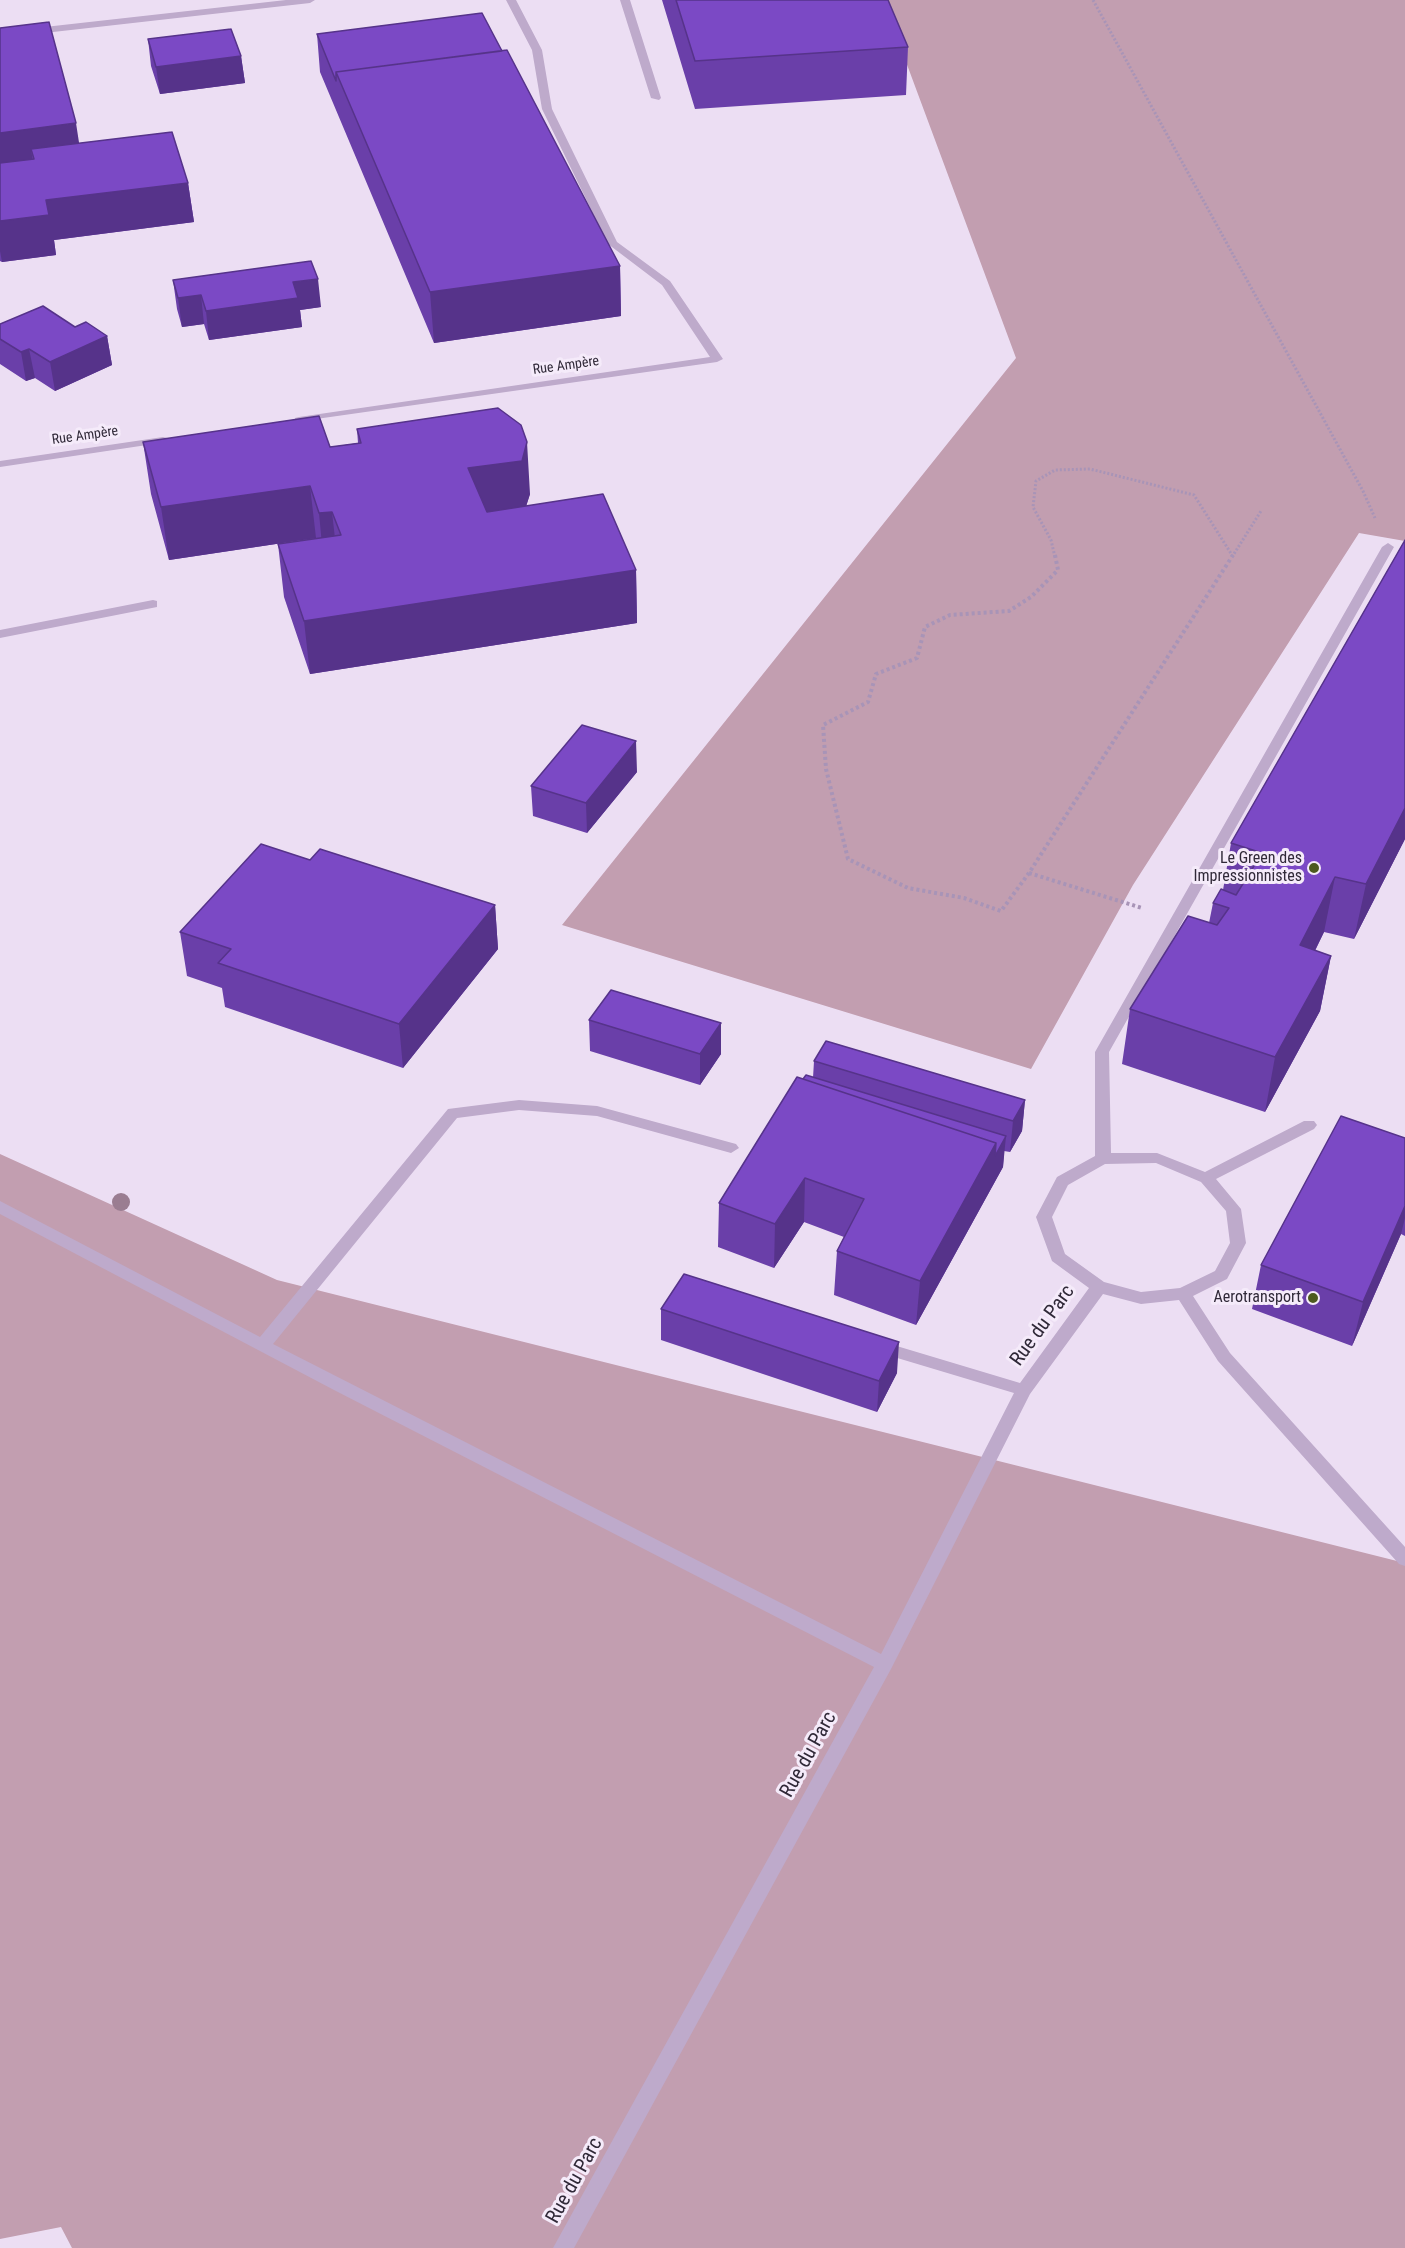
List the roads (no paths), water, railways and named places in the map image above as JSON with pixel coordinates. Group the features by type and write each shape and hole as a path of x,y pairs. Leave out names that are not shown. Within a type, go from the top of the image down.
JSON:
{"lane":[{"path":"0,34 310,0"},
{"name":"Rue Ampère","path":"282,423 717,359 693,320 666,283 613,244 547,109 537,50 511,0"},
{"path":"625,0 656,98"},
{"name":"Rue Ampère","path":"0,464 176,438"},
{"path":"1103,1159 1102,1052 1388,547"},
{"path":"0,633 153,603"},
{"path":"263,1345 453,1113 519,1105 597,1111 731,1148"},
{"path":"1206,1178 1309,1125"},
{"path":"1156,1158 1206,1178 1233,1209 1238,1243 1221,1275 1183,1294 1141,1298 1099,1287 1058,1257 1044,1217 1062,1181 1103,1159 1156,1158"},
{"path":"0,1207 263,1345 885,1664"},
{"name":"Rue du Parc","path":"563,2248 885,1664 1023,1390 1099,1287"},
{"path":"1183,1294 1224,1357 1405,1559"},
{"path":"865,1342 1023,1390"}],"place":[{"name":"Le Green des Impressionnistes","path":"1314,868"},
{"name":"Aerotransport","path":"1313,1298"}]}
